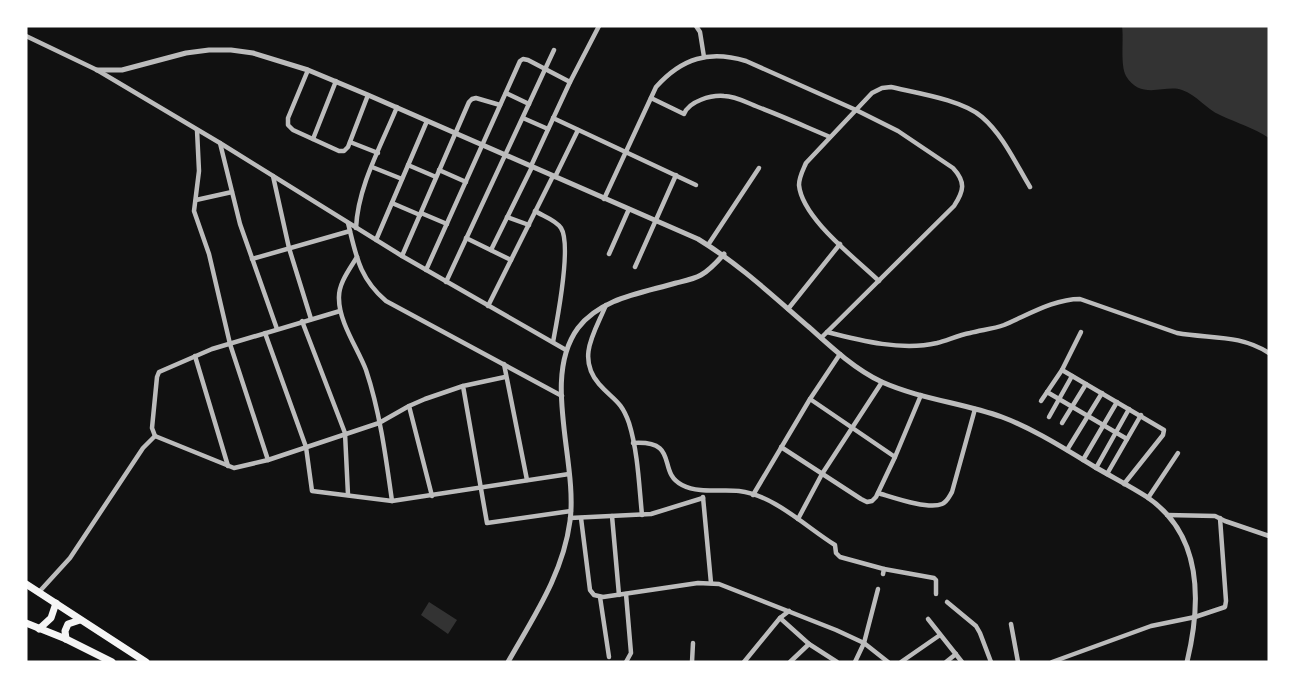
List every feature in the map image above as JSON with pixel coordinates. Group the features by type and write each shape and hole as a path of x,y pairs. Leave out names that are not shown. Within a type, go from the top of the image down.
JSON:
{"main road":[{"path":"26,584 146,662"},
{"path":"26,593 36,590"},
{"path":"39,629 51,618 56,603"},
{"path":"66,639 64,631 66,627 72,621 80,620"},
{"path":"26,623 66,639 112,662"}],"street":[{"path":"491,250 570,82 599,26"},
{"path":"696,26 700,32 704,57"},
{"path":"26,36 97,70 220,143 402,256 566,350"},
{"path":"97,70 122,70 186,53 209,50 253,53 308,70 368,94 698,239 724,254 840,354 882,382 921,396 975,409 1011,421 1067,450 1148,498 1167,515 1179,531 1194,570 1196,590 1195,617 1187,662"},
{"path":"446,282 554,50"},
{"path":"604,198 656,87 666,76 678,68 690,61 704,57 726,56 746,61 898,130 959,174 962,183 960,197 954,206 821,338"},
{"path":"426,270 522,60 528,60 546,68 570,82"},
{"path":"308,70 288,122 290,128 342,151 346,149 350,142 368,94"},
{"path":"313,139 336,81"},
{"path":"879,281 817,223 804,205 799,184 801,172 806,163 872,93 882,88 891,87 936,98 967,108 981,116 992,128 1030,187"},
{"path":"506,92 529,104"},
{"path":"651,98 684,114 686,108 712,96 726,96 766,110 830,137"},
{"path":"402,256 471,100 476,98 500,105"},
{"path":"356,228 359,202 397,107"},
{"path":"522,118 548,129"},
{"path":"553,118 696,184"},
{"path":"376,240 427,121"},
{"path":"197,130 198,171 194,211 209,254 230,344 268,460"},
{"path":"488,306 578,130"},
{"path":"350,142 378,153"},
{"path":"220,143 240,224 277,329"},
{"path":"408,165 436,177"},
{"path":"372,168 402,179"},
{"path":"708,245 759,168"},
{"path":"439,170 466,182"},
{"path":"273,176 289,248 311,319"},
{"path":"635,267 676,176"},
{"path":"196,200 232,192"},
{"path":"392,203 447,224"},
{"path":"609,254 629,209"},
{"path":"536,211 557,224 564,235 564,280 553,342"},
{"path":"507,217 529,225"},
{"path":"348,223 360,270 375,292 386,300 562,396"},
{"path":"252,259 350,231"},
{"path":"466,238 511,260"},
{"path":"788,310 840,244"},
{"path":"508,662 556,575 563,557 570,518 569,474 561,372 566,350 578,328 596,310 607,304 700,276 724,254"},
{"path":"357,258 342,284 338,298 340,311 366,370 385,445 392,501"},
{"path":"827,332 848,338 885,344 918,346 937,343 1002,325 1070,299 1080,300 1177,333 1244,341 1269,353"},
{"path":"607,304 588,348 587,359 598,383 622,406 629,424 642,515"},
{"path":"340,311 230,344 195,356 159,372 152,428 155,436 234,468 268,460 379,423 409,406 463,386 505,377"},
{"path":"302,322 345,433 348,495"},
{"path":"1041,401 1062,370 1081,332"},
{"path":"265,333 306,447 312,491 392,501 569,474"},
{"path":"754,495 810,399 840,354"},
{"path":"195,356 228,466"},
{"path":"504,364 526,480"},
{"path":"1062,370 1161,427 1164,432 1124,484"},
{"path":"1049,417 1072,376"},
{"path":"798,519 822,474 882,382"},
{"path":"1062,424 1086,384"},
{"path":"463,386 487,523 570,510"},
{"path":"1047,392 1127,440"},
{"path":"1067,450 1102,393"},
{"path":"782,447 867,502 872,501 878,493 895,457 921,396"},
{"path":"810,399 895,457"},
{"path":"1083,460 1117,402"},
{"path":"409,406 432,496"},
{"path":"878,493 928,506 943,504 952,492 975,409"},
{"path":"1096,468 1129,409"},
{"path":"1107,474 1141,415"},
{"path":"36,590 70,558 143,448 155,436"},
{"path":"633,443 646,442 658,446 664,454 676,480 681,484 702,491 738,491 754,495 788,511 835,545 836,553 840,557 883,572 934,578 936,580 936,594"},
{"path":"1148,498 1178,453"},
{"path":"702,491 711,583"},
{"path":"570,518 642,515 668,510 703,498"},
{"path":"1167,515 1208,515 1269,536"},
{"path":"612,516 620,595"},
{"path":"581,518 590,590 594,595 600,597 620,595 711,583 726,586 864,643 888,662"},
{"path":"1052,662 1151,626 1195,617 1222,608 1226,604 1220,518"},
{"path":"855,662 864,643 878,589"},
{"path":"626,594 631,653 626,662"},
{"path":"600,597 609,657"},
{"path":"947,602 976,626 992,662"},
{"path":"744,662 780,618 789,611"},
{"path":"780,618 809,644 838,662"},
{"path":"928,619 962,662"},
{"path":"1011,624 1018,662"},
{"path":"901,662 940,635"},
{"path":"692,662 693,643"},
{"path":"790,662 809,644"},
{"path":"946,662 956,654"}],"shaded area":[{"path":"1122,26 1269,26 1269,138 1215,112 1182,90 1146,90 1132,84 1124,71"},
{"path":"429,602 457,620 448,634 421,615"}]}
